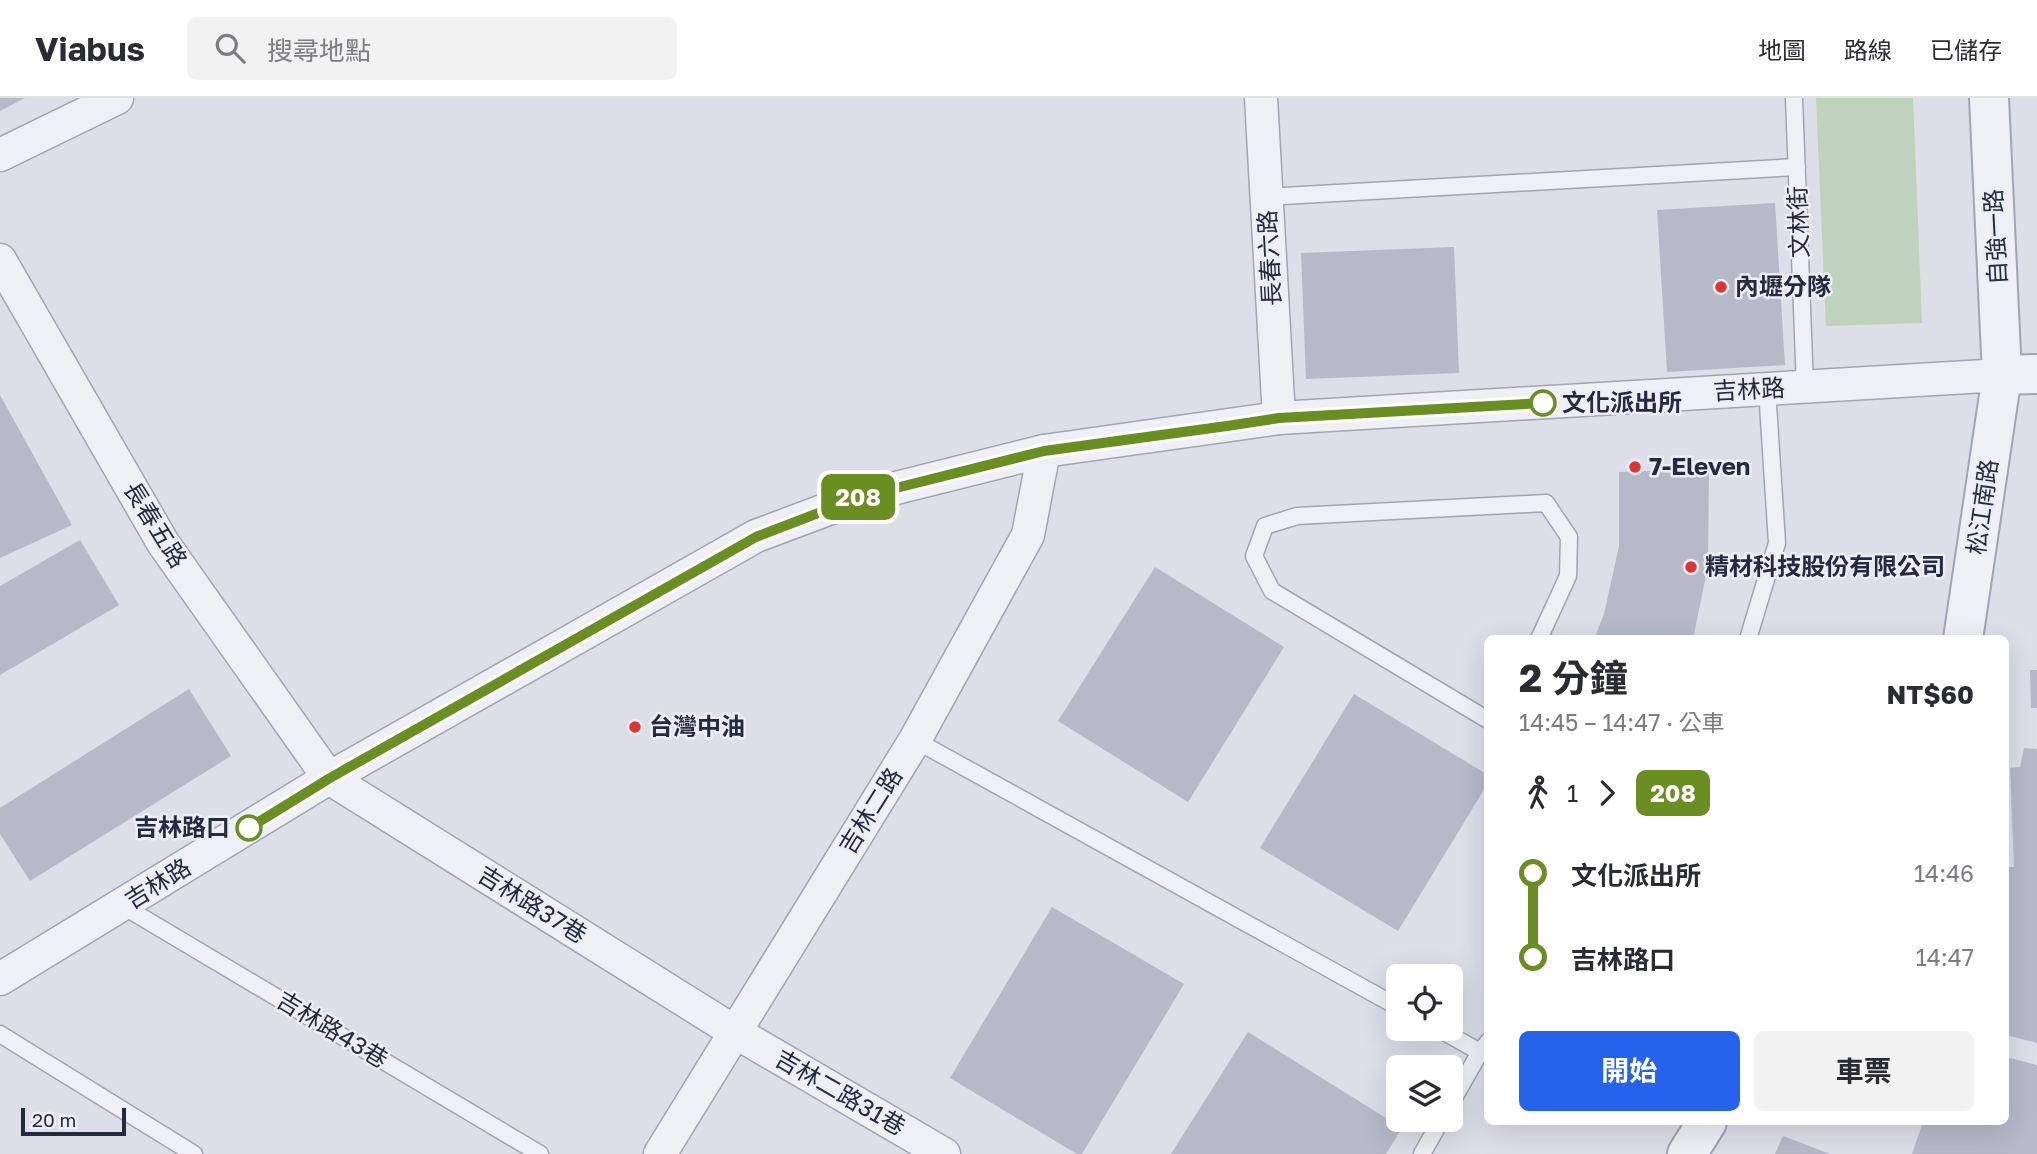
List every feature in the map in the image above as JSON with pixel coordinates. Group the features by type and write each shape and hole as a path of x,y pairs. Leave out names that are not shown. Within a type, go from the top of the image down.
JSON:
{"street":[{"path":"0,155 117,98"},
{"name":"長春六路","path":"1261,98 1279,418"},
{"name":"自強一路","path":"1989,98 2020,374"},
{"name":"長春五路","path":"0,260 163,543 330,778"},
{"name":"吉林路","path":"0,979 330,778 756,537 860,497 1044,451 1279,418 2020,374"},
{"name":"松江南路","path":"1964,635 2020,374"},
{"name":"吉林二路","path":"660,1154 915,740 1028,535 1044,451"},
{"name":"吉林路37巷","path":"330,778 735,1032"},
{"name":"吉林二路31巷","path":"735,1032 944,1154"},
{"path":"1687,1154 1705,1125"}],"lane":[{"name":"文林街","path":"1794,98 1805,387"},
{"path":"1267,197 1797,167"},
{"path":"1749,635 1777,543 1767,389"},
{"path":"1484,718 1272,591 1254,556 1265,526 1297,516 1546,503 1569,537 1568,576 1541,635"},
{"path":"915,740 1386,1000"},
{"name":"吉林路43巷","path":"123,906 540,1154"},
{"path":"0,1034 194,1154"},
{"path":"1463,1039 1484,1047 1463,1083"},
{"path":"1422,1154 1434,1132"}],"green space":[{"path":"1816,98 1913,98 1922,323 1826,326"}],"building":[{"path":"0,98 25,98 0,111"},
{"name":"內壢分隊","path":"1775,203 1785,365 1667,372 1657,210"},
{"path":"1454,247 1459,373 1306,379 1301,253"},
{"path":"0,395 72,525 0,558"},
{"path":"1709,469 1708,566 1694,635 1596,635 1604,614 1619,546 1619,472"},
{"path":"80,540 119,605 0,675 0,586"},
{"path":"1155,567 1284,647 1188,802 1058,721"},
{"path":"2030,670 2037,670 2037,708 2031,708"},
{"path":"189,689 231,756 30,881 0,834 0,808"},
{"path":"1354,694 1484,773 1484,790 1398,931 1260,848"},
{"path":"2024,748 2037,749 2037,1043 2009,1036 2009,867 2014,867 2010,768 2020,767"},
{"path":"1052,907 1184,984 1082,1154 1077,1154 950,1078"},
{"path":"1248,1032 1386,1118 1386,1132 1400,1132 1386,1154 1171,1154"},
{"path":"2009,1058 2037,1065 2037,1154 1912,1154 1922,1125 2009,1125"},
{"path":"1783,1136 1830,1154 1775,1154"}],"bus line":[{"name":"208","path":"249,828 330,778 756,537 860,497 1044,451 1279,418 1543,403"}],"place":[{"name":"內壢分隊","path":"1721,287"},
{"name":"文化派出所","path":"1543,403"},
{"name":"7-Eleven","path":"1635,467"},
{"name":"精材科技股份有限公司","path":"1691,567"},
{"name":"台灣中油","path":"635,727"},
{"name":"吉林路口","path":"249,828"}]}
